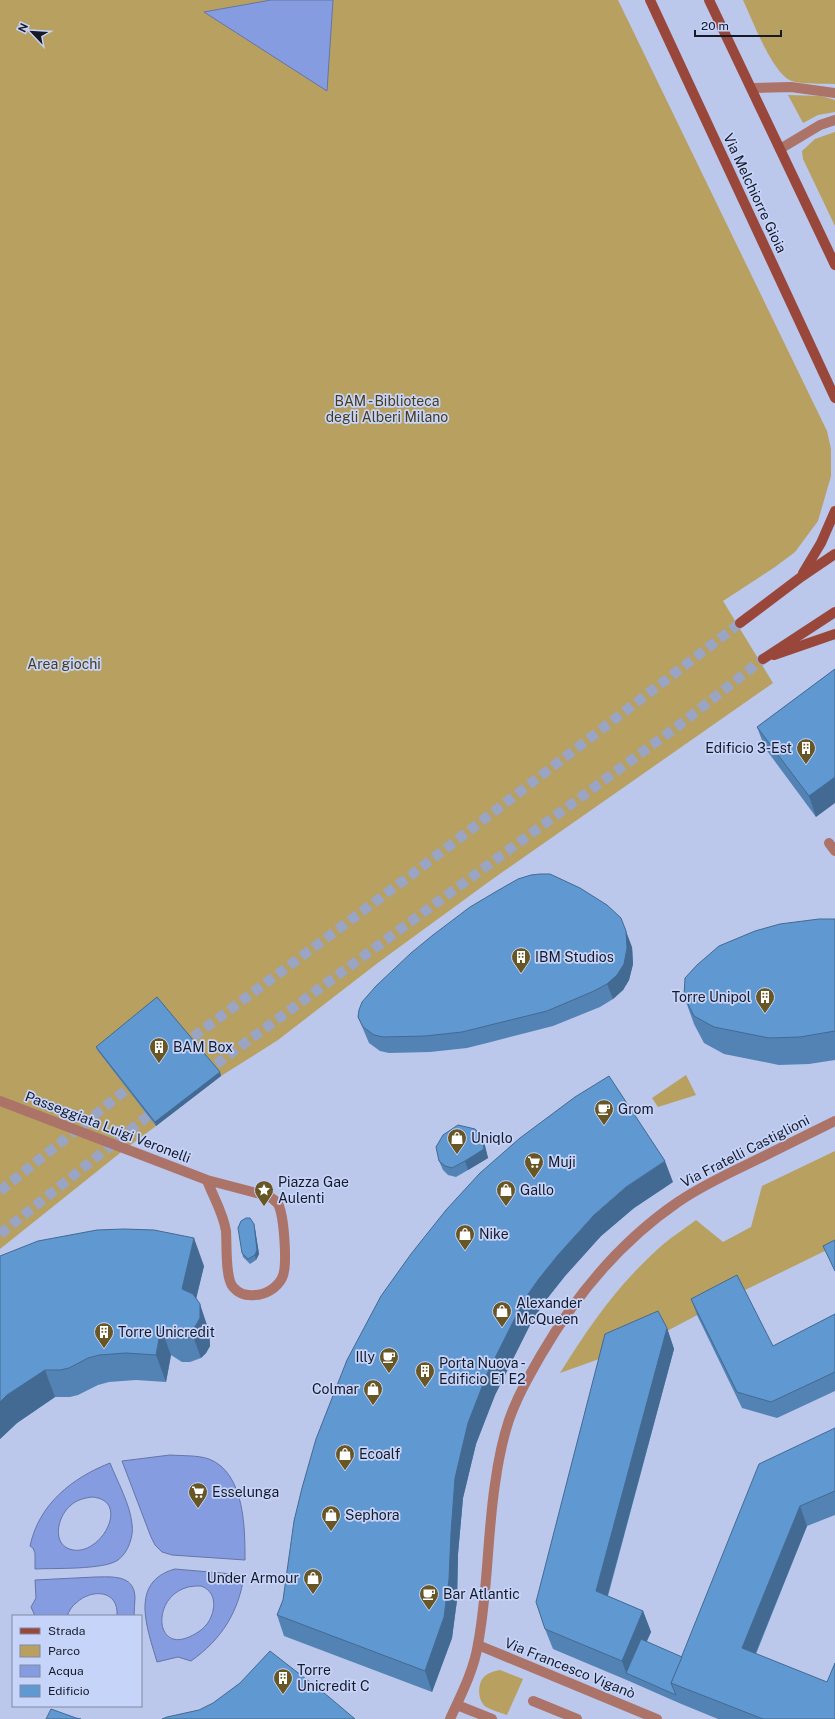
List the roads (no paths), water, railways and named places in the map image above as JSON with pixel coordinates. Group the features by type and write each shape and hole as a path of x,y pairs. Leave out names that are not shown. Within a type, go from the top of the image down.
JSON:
{"main road":[{"name":"Via Melchiorre Gioia","path":"650,0 835,399"},
{"path":"709,0 835,265"},
{"path":"801,577 821,543 835,511"},
{"path":"740,623 801,577 835,554"},
{"path":"835,612 763,659 835,634"}],"street":[{"path":"752,88 791,87 835,93"},
{"path":"780,149 820,125 835,120"},
{"name":"Passeggiata Luigi Veronelli","path":"0,1101 207,1180 268,1196 277,1203 282,1218 285,1266 282,1278 270,1291 260,1295 248,1296 240,1293 232,1287 228,1276 228,1256 224,1220 207,1180"},
{"name":"Via Fratelli Castiglioni","path":"450,1719 470,1673 478,1645 494,1486 503,1442 509,1421 522,1389 560,1324 615,1255 635,1236 667,1210 690,1194 720,1177 835,1121"},
{"name":"Via Francesco Viganò","path":"478,1645 651,1718"},
{"path":"533,1702 577,1719"},
{"path":"457,1705 492,1719"}],"water":[{"path":"271,0 333,0 327,91 204,12"},
{"path":"170,1455 195,1456 209,1459 221,1466 230,1476 236,1489 243,1518 245,1560 172,1555 162,1552 155,1545 122,1461"},
{"path":"110,1463 126,1501 131,1516 132,1534 130,1544 125,1553 118,1560 111,1563 91,1567 35,1569 35,1553 33,1548 30,1546 34,1531 41,1517 59,1494 83,1476","holes":["92,1497 104,1500 110,1507 111,1516 108,1526 102,1536 94,1544 84,1549 73,1550 61,1543 58,1531 59,1524 65,1511 72,1504 83,1499"]},
{"path":"175,1569 244,1575 238,1601 227,1624 211,1644 191,1661 178,1657 157,1662 149,1636 145,1608 146,1596 151,1585 160,1575","holes":["201,1586 206,1588 212,1595 214,1608 205,1627 189,1637 176,1640 168,1636 163,1628 162,1617 165,1605 173,1595 185,1588"]},
{"path":"95,1577 121,1578 131,1584 134,1590 134,1615 117,1615 114,1601 103,1594 97,1594 82,1598 73,1606 68,1615 35,1615 31,1607 36,1598 35,1580"}],"tunnel":[{"path":"181,1046 419,869 740,623"},
{"path":"204,1073 678,726 763,659"},
{"path":"0,1191 137,1081"},
{"path":"0,1234 158,1108"}],"place":[{"name":"Edificio 3-Est","path":"806,765"},
{"name":"IBM Studios","path":"521,974"},
{"name":"Torre Unipol","path":"765,1014"},
{"name":"BAM Box","path":"159,1064"},
{"name":"Grom","path":"604,1126"},
{"name":"Uniqlo","path":"457,1155"},
{"name":"Muji","path":"534,1179"},
{"name":"Piazza Gae Aulenti","path":"264,1207"},
{"name":"Gallo","path":"506,1207"},
{"name":"Nike","path":"465,1251"},
{"name":"Alexander McQueen","path":"502,1328"},
{"name":"Torre Unicredit","path":"104,1349"},
{"name":"Illy","path":"389,1374"},
{"name":"Porta Nuova - Edificio E1 E2","path":"425,1388"},
{"name":"Colmar","path":"373,1406"},
{"name":"Ecoalf","path":"345,1471"},
{"name":"Esselunga","path":"198,1509"},
{"name":"Sephora","path":"331,1532"},
{"name":"Under Armour","path":"313,1595"},
{"name":"Bar Atlantic","path":"429,1611"},
{"name":"Torre Unicredit C","path":"283,1695"}],"park label":[{"name":"BAM - Biblioteca degli Alberi Milano","path":"387,410"},
{"name":"Area giochi","path":"64,664"}]}
